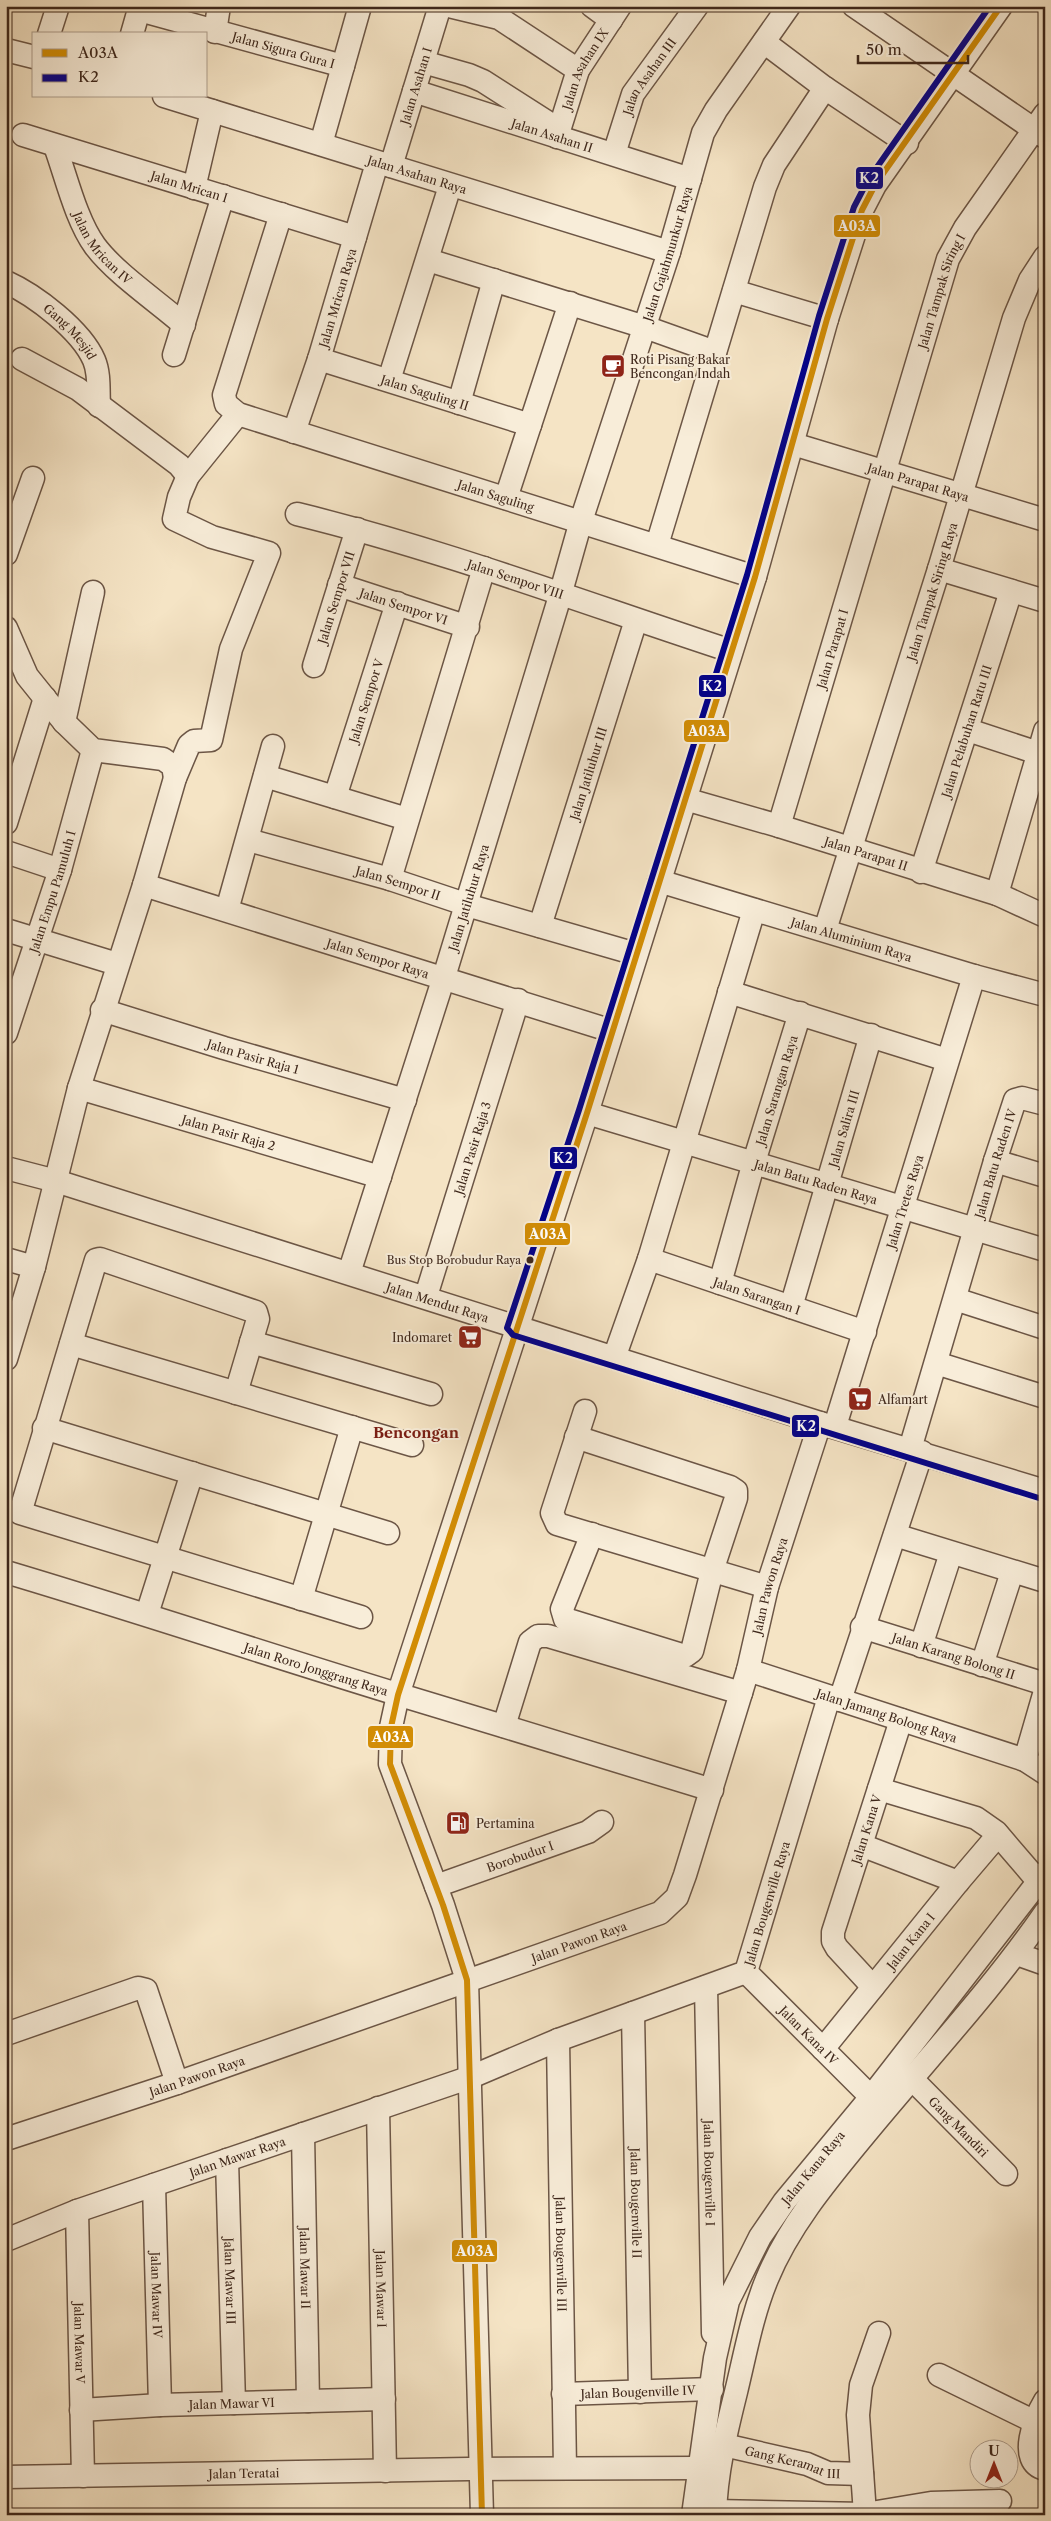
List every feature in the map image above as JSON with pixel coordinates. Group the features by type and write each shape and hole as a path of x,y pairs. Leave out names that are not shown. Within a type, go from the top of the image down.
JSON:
{"street":[{"path":"50,32 58,6"},
{"path":"215,32 219,6"},
{"path":"321,144 360,6"},
{"name":"Jalan Asahan I","path":"384,164 414,91 440,6"},
{"path":"449,6 499,18 578,70"},
{"path":"592,6 615,13"},
{"name":"Jalan Asahan III","path":"614,154 633,94 697,6"},
{"name":"Jalan Gajahmunkur Raya","path":"581,521 669,252 708,122 789,6"},
{"path":"482,2515 467,1980 436,1886 390,1764 391,1727 398,1695 587,1113 685,800 754,577 827,319 862,210 875,185 955,74 1001,6"},
{"path":"133,32 139,8"},
{"name":"Jalan Sigura Gura I","path":"139,8 215,32 342,66"},
{"path":"869,10 955,74 1041,127"},
{"name":"Jalan Asahan IX","path":"558,133 578,70 615,13"},
{"path":"764,42 824,88 906,143"},
{"path":"6,50 32,56"},
{"path":"423,62 469,74 500,92 558,133"},
{"path":"658,545 765,187 774,165 824,88"},
{"name":"Jalan Asahan II","path":"414,91 490,115 558,133 614,154 690,178"},
{"path":"490,115 500,92"},
{"name":"Jalan Asahan Raya","path":"170,98 450,186 669,252"},
{"path":"194,188 212,111"},
{"name":"Jalan Tampak Siring I","path":"885,471 948,259 965,228 1041,127"},
{"name":"Jalan Mrican I","path":"23,135 355,237"},
{"name":"Jalan Mrican IV","path":"55,146 82,221 95,246 109,261 184,325"},
{"name":"Jalan Mrican Raya","path":"294,432 319,359 355,237 384,164"},
{"path":"389,380 450,186"},
{"path":"174,356 223,196"},
{"path":"6,1359 34,1267 79,1088 102,1010 144,885 175,778 189,745 194,741 211,740 231,649 269,553 212,537 174,519 179,497 188,476 238,414 226,404 224,395 281,214"},
{"name":"Jalan Tampak Siring Raya","path":"825,930 939,569 1014,318 1030,280 1045,256"},
{"path":"428,260 645,327 715,352"},
{"path":"459,403 494,280"},
{"name":"Gang Mesjid","path":"6,282 38,300 56,315 90,352 96,367 99,406"},
{"path":"734,291 827,319"},
{"path":"506,498 570,304"},
{"path":"22,359 78,389 179,465 188,476"},
{"name":"Jalan Saguling II","path":"319,359 530,425"},
{"name":"Jalan Saguling","path":"238,414 658,545 754,577"},
{"name":"Jalan Parapat Raya","path":"793,444 1045,520"},
{"name":"Jalan Parapat I","path":"779,826 885,471"},
{"path":"6,554 33,478"},
{"name":"Jalan Sempor VIII","path":"297,514 357,528 731,650"},
{"name":"Jalan Jatiluhur Raya","path":"349,1273 444,977 581,521"},
{"name":"Jalan Sempor VII","path":"314,666 357,528"},
{"path":"6,567 6,572"},
{"path":"390,879 407,819 468,627 484,568"},
{"path":"939,569 1045,601"},
{"name":"Jalan Sempor VI","path":"339,585 468,627"},
{"name":"Jalan Pelabuhan Ratu III","path":"921,872 1011,591"},
{"path":"64,722 93,592"},
{"name":"Jalan Sempor V","path":"335,797 398,603"},
{"name":"Jalan Jatiluhur III","path":"540,926 636,620"},
{"path":"6,628 22,665 45,698 64,722 94,750 163,759 173,766 175,778"},
{"path":"6,823 11,788 45,698"},
{"path":"968,730 1042,740 997,894"},
{"path":"226,910 274,746"},
{"name":"Jalan Empu Pamuluh I","path":"6,1033 9,1010 37,939 60,870 94,750"},
{"path":"265,776 407,819"},
{"name":"Jalan Parapat II","path":"685,800 779,826 921,872 997,894 1045,915"},
{"name":"Jalan Sempor II","path":"248,840 390,879 466,904 636,954"},
{"path":"6,852 60,870"},
{"name":"Jalan Aluminium Raya","path":"659,881 974,976 1045,995"},
{"name":"Jalan Sempor Raya","path":"144,885 518,1000 612,1031"},
{"path":"614,1358 649,1259 754,910"},
{"path":"6,930 117,964"},
{"name":"Jalan Tretes Raya","path":"827,1424 865,1332 974,976"},
{"path":"729,992 947,1060"},
{"name":"Jalan Pasir Raja 3","path":"426,1296 518,1000"},
{"name":"Jalan Pasir Raja 1","path":"102,1010 224,1048 404,1100"},
{"name":"Jalan Sarangan Raya","path":"720,1283 754,1162 800,1013"},
{"name":"Jalan Salira III","path":"791,1307 872,1036"},
{"name":"Jalan Pasir Raja 2","path":"79,1088 380,1177"},
{"name":"Jalan Batu Raden IV","path":"916,1450 936,1363 994,1161 1016,1100 1022,1098 1045,1104"},
{"name":"Jalan Batu Raden Raya","path":"587,1113 1045,1250"},
{"path":"994,1161 1045,1176"},
{"name":"Jalan Mendut Raya","path":"6,1168 56,1181 426,1296 614,1358 1045,1491"},
{"path":"6,1259 34,1267"},
{"path":"236,1393 258,1319 256,1312 252,1308 100,1259 93,1264 71,1344 44,1428 21,1514 361,1617"},
{"name":"Jalan Sarangan I","path":"649,1259 865,1332"},
{"path":"955,1299 1045,1328"},
{"path":"251,1342 431,1394"},
{"path":"71,1344 412,1445"},
{"path":"936,1363 1045,1398"},
{"path":"585,1411 551,1516 562,1527 592,1534 767,1587"},
{"name":"Jalan Pawon Raya","path":"6,2139 177,2083 660,1914 677,1897 748,1670 767,1587 827,1424"},
{"path":"301,1599 352,1427"},
{"path":"44,1428 388,1533"},
{"path":"576,1437 734,1488 736,1498 712,1571 692,1651 686,1656 575,1624 565,1619 562,1609 592,1534"},
{"name":"Jalan Bougenville Raya","path":"471,2077 558,2040 746,1972 834,1699 895,1535 916,1450"},
{"path":"147,1614 192,1473"},
{"path":"895,1535 1045,1581"},
{"path":"921,1646 951,1553"},
{"name":"Jalan Roro Jonggrang Raya","path":"6,1572 147,1614 398,1695 712,1790"},
{"path":"982,1665 1012,1572"},
{"name":"Jalan Karang Bolong II","path":"862,1628 1045,1684"},
{"path":"504,1726 530,1642 538,1636 548,1636 741,1693"},
{"name":"Jalan Jamang Bolong Raya","path":"748,1670 1025,1760 1045,1773"},
{"path":"1025,1760 1045,1691"},
{"name":"Jalan Kana V","path":"873,1987 833,1941 833,1932 901,1720"},
{"path":"879,1789 976,1818 992,1828 1041,1877"},
{"name":"Borobudur I","path":"436,1886 588,1832 602,1822"},
{"name":"Jalan Kana I","path":"823,2049 958,1882 998,1836"},
{"path":"861,1845 958,1882"},
{"name":"Jalan Kana Raya","path":"693,2515 698,2468 712,2389 715,2358 728,2301 760,2237 784,2202 871,2098 1041,1877"},
{"path":"1000,2501 931,2503 865,2514 715,2513 715,2494 724,2445 750,2331 766,2280 790,2235 841,2164 911,2078 1017,1954 1045,1913"},
{"path":"1017,1954 1045,1964"},
{"name":"Jalan Kana IV","path":"746,1972 871,2098"},
{"name":"Jalan Bougenville I","path":"706,1987 713,2350 715,2358"},
{"path":"6,2034 138,1988 146,1990 177,2083"},
{"name":"Jalan Bougenville II","path":"633,2013 640,2392"},
{"name":"Jalan Bougenville III","path":"558,2040 565,2468"},
{"name":"Jalan Mawar Raya","path":"6,2240 77,2211 471,2077"},
{"name":"Gang Mandiri","path":"911,2078 1006,2174"},
{"name":"Jalan Mawar I","path":"378,2108 385,2471"},
{"name":"Jalan Mawar II","path":"303,2134 308,2402"},
{"name":"Jalan Mawar III","path":"226,2160 234,2403"},
{"name":"Jalan Mawar IV","path":"154,2185 160,2405"},
{"name":"Jalan Mawar V","path":"77,2211 83,2476"},
{"path":"865,2514 858,2415 861,2385 879,2333"},
{"path":"939,2374 1032,2426 1038,2456 1045,2459"},
{"name":"Jalan Bougenville IV","path":"563,2394 712,2389"},
{"name":"Jalan Mawar VI","path":"81,2410 160,2405 384,2399"},
{"path":"1045,2401 1032,2426 1032,2459 1038,2466 1045,2469"},
{"name":"Gang Keramat III","path":"724,2445 807,2464 828,2473 862,2474"},
{"name":"Jalan Teratai","path":"6,2477 482,2469 698,2468"}],"transit line":[{"name":"K2","path":"990,6 868,180 854,207 819,316 747,575 579,1110 507,1328 513,1335 1042,1499"},
{"name":"A03A","path":"482,2515 467,1980 443,1905 390,1764 391,1727 398,1695 587,1113 755,577 827,319 862,210 875,185 1001,6"}],"place":[{"name":"Roti Pisang Bakar Bencongan Indah","path":"613,366"},
{"name":"Bus Stop Borobudur Raya","path":"530,1260"},
{"name":"Indomaret","path":"470,1337"},
{"name":"Alfamart","path":"860,1399"},
{"name":"Pertamina","path":"458,1823"}],"district":[{"name":"Bencongan","path":"416,1432"}]}
